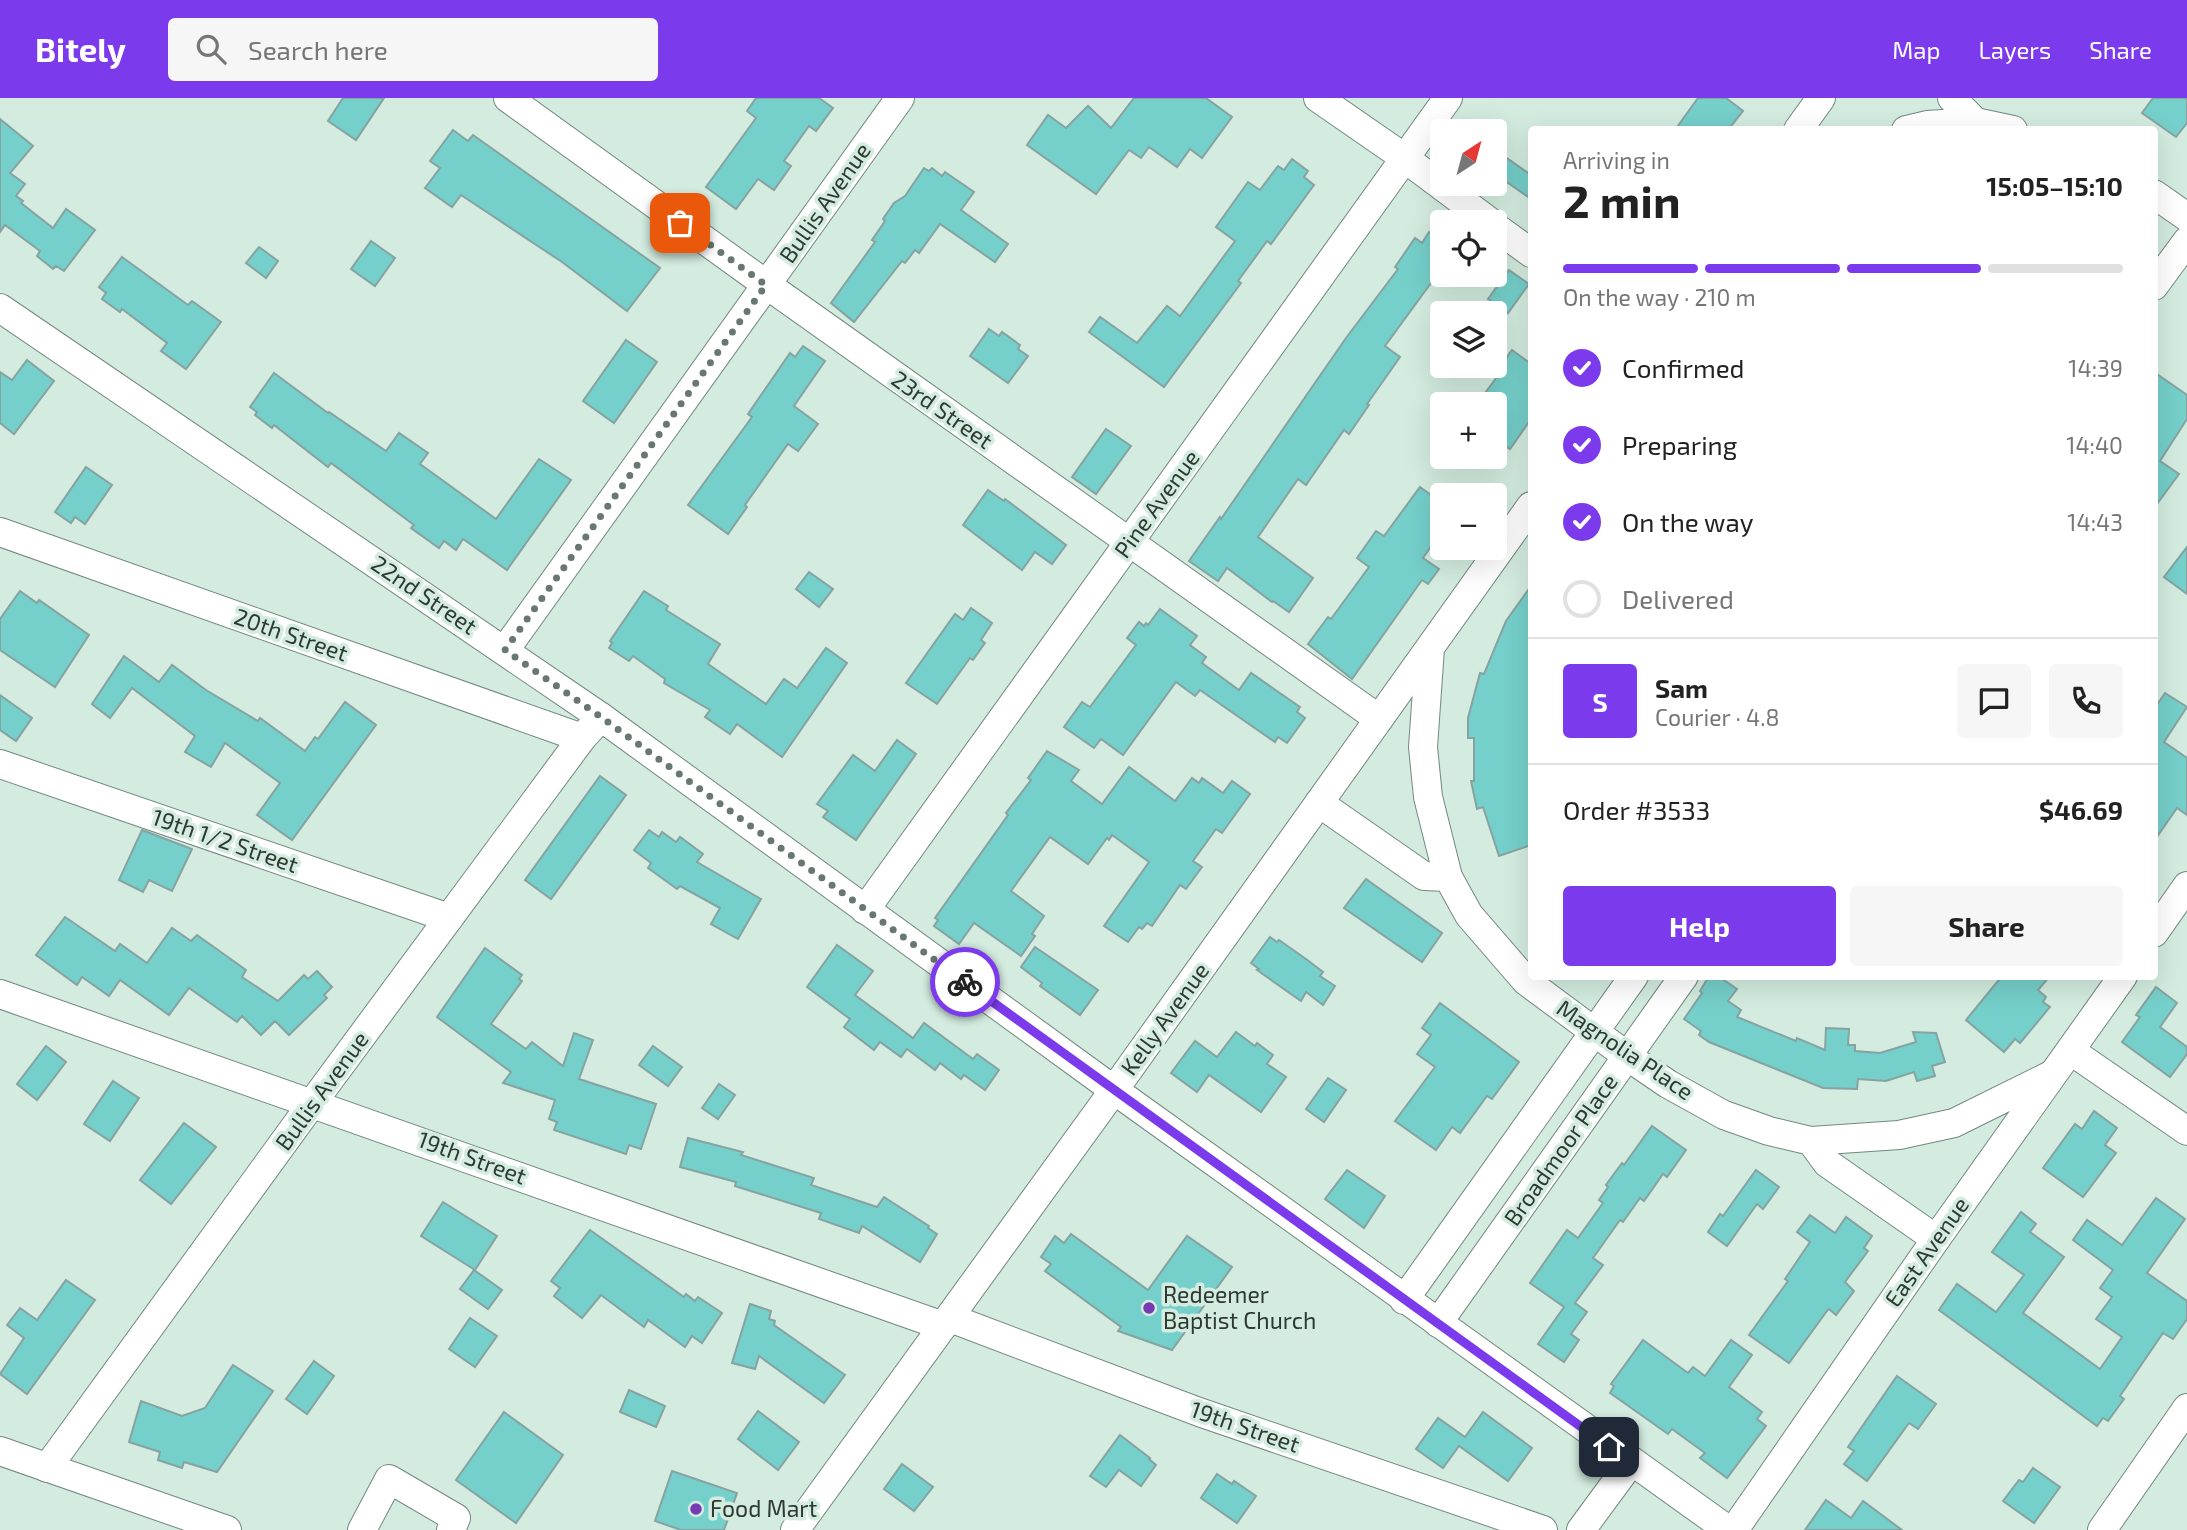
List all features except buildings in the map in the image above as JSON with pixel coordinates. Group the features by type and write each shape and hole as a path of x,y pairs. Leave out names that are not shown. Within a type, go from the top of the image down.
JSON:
{"street":[{"name":"23rd Street","path":"508,98 766,285 1379,719"},
{"name":"Bullis Avenue","path":"505,650 900,98"},
{"path":"1318,98 1474,210"},
{"name":"Pine Avenue","path":"865,910 1448,98"},
{"path":"1801,126 1821,98"},
{"path":"1952,98 1975,122"},
{"path":"1923,126 1975,122 1994,126"},
{"path":"2158,197 2187,217"},
{"path":"1507,235 1528,251"},
{"path":"2158,281 2187,241"},
{"name":"22nd Street","path":"3,316 505,650 601,717 1404,1300 1728,1530"},
{"name":"Kelly Avenue","path":"796,1530 1528,510"},
{"name":"20th Street","path":"0,532 582,738"},
{"name":"Magnolia Place","path":"1430,648 1423,747 1428,797 1448,877 1469,915 1526,981 1668,1084 1724,1115 1811,1142 1899,1135 1954,1123 2063,1062"},
{"name":"Bullis Avenue","path":"47,1468 313,1102 582,738 601,717"},
{"name":"19th 1/2 Street","path":"0,764 449,918"},
{"path":"1319,803 1424,876 1448,877"},
{"path":"2158,927 2187,886"},
{"name":"Broadmoor Place","path":"1404,1300 1631,980"},
{"name":"Broadmoor Place","path":"1438,1323 1681,980"},
{"name":"East Avenue","path":"1734,1530 2120,980"},
{"name":"19th Street","path":"0,994 1543,1530"},
{"path":"2063,1062 2187,1131"},
{"path":"1811,1142 1827,1163 1936,1239"},
{"path":"2102,1530 2187,1408"},
{"path":"0,1451 227,1530"},
{"path":"1581,1530 1630,1462"},
{"path":"362,1530 388,1479 456,1518 451,1530"}],"way so far":[{"path":"680,223 766,285 505,650 965,982"}],"place":[{"name":"Redeemer Baptist Church","path":"1149,1308"},
{"name":"Food Mart","path":"696,1509"}],"route":[{"path":"965,982 1609,1447"}]}
